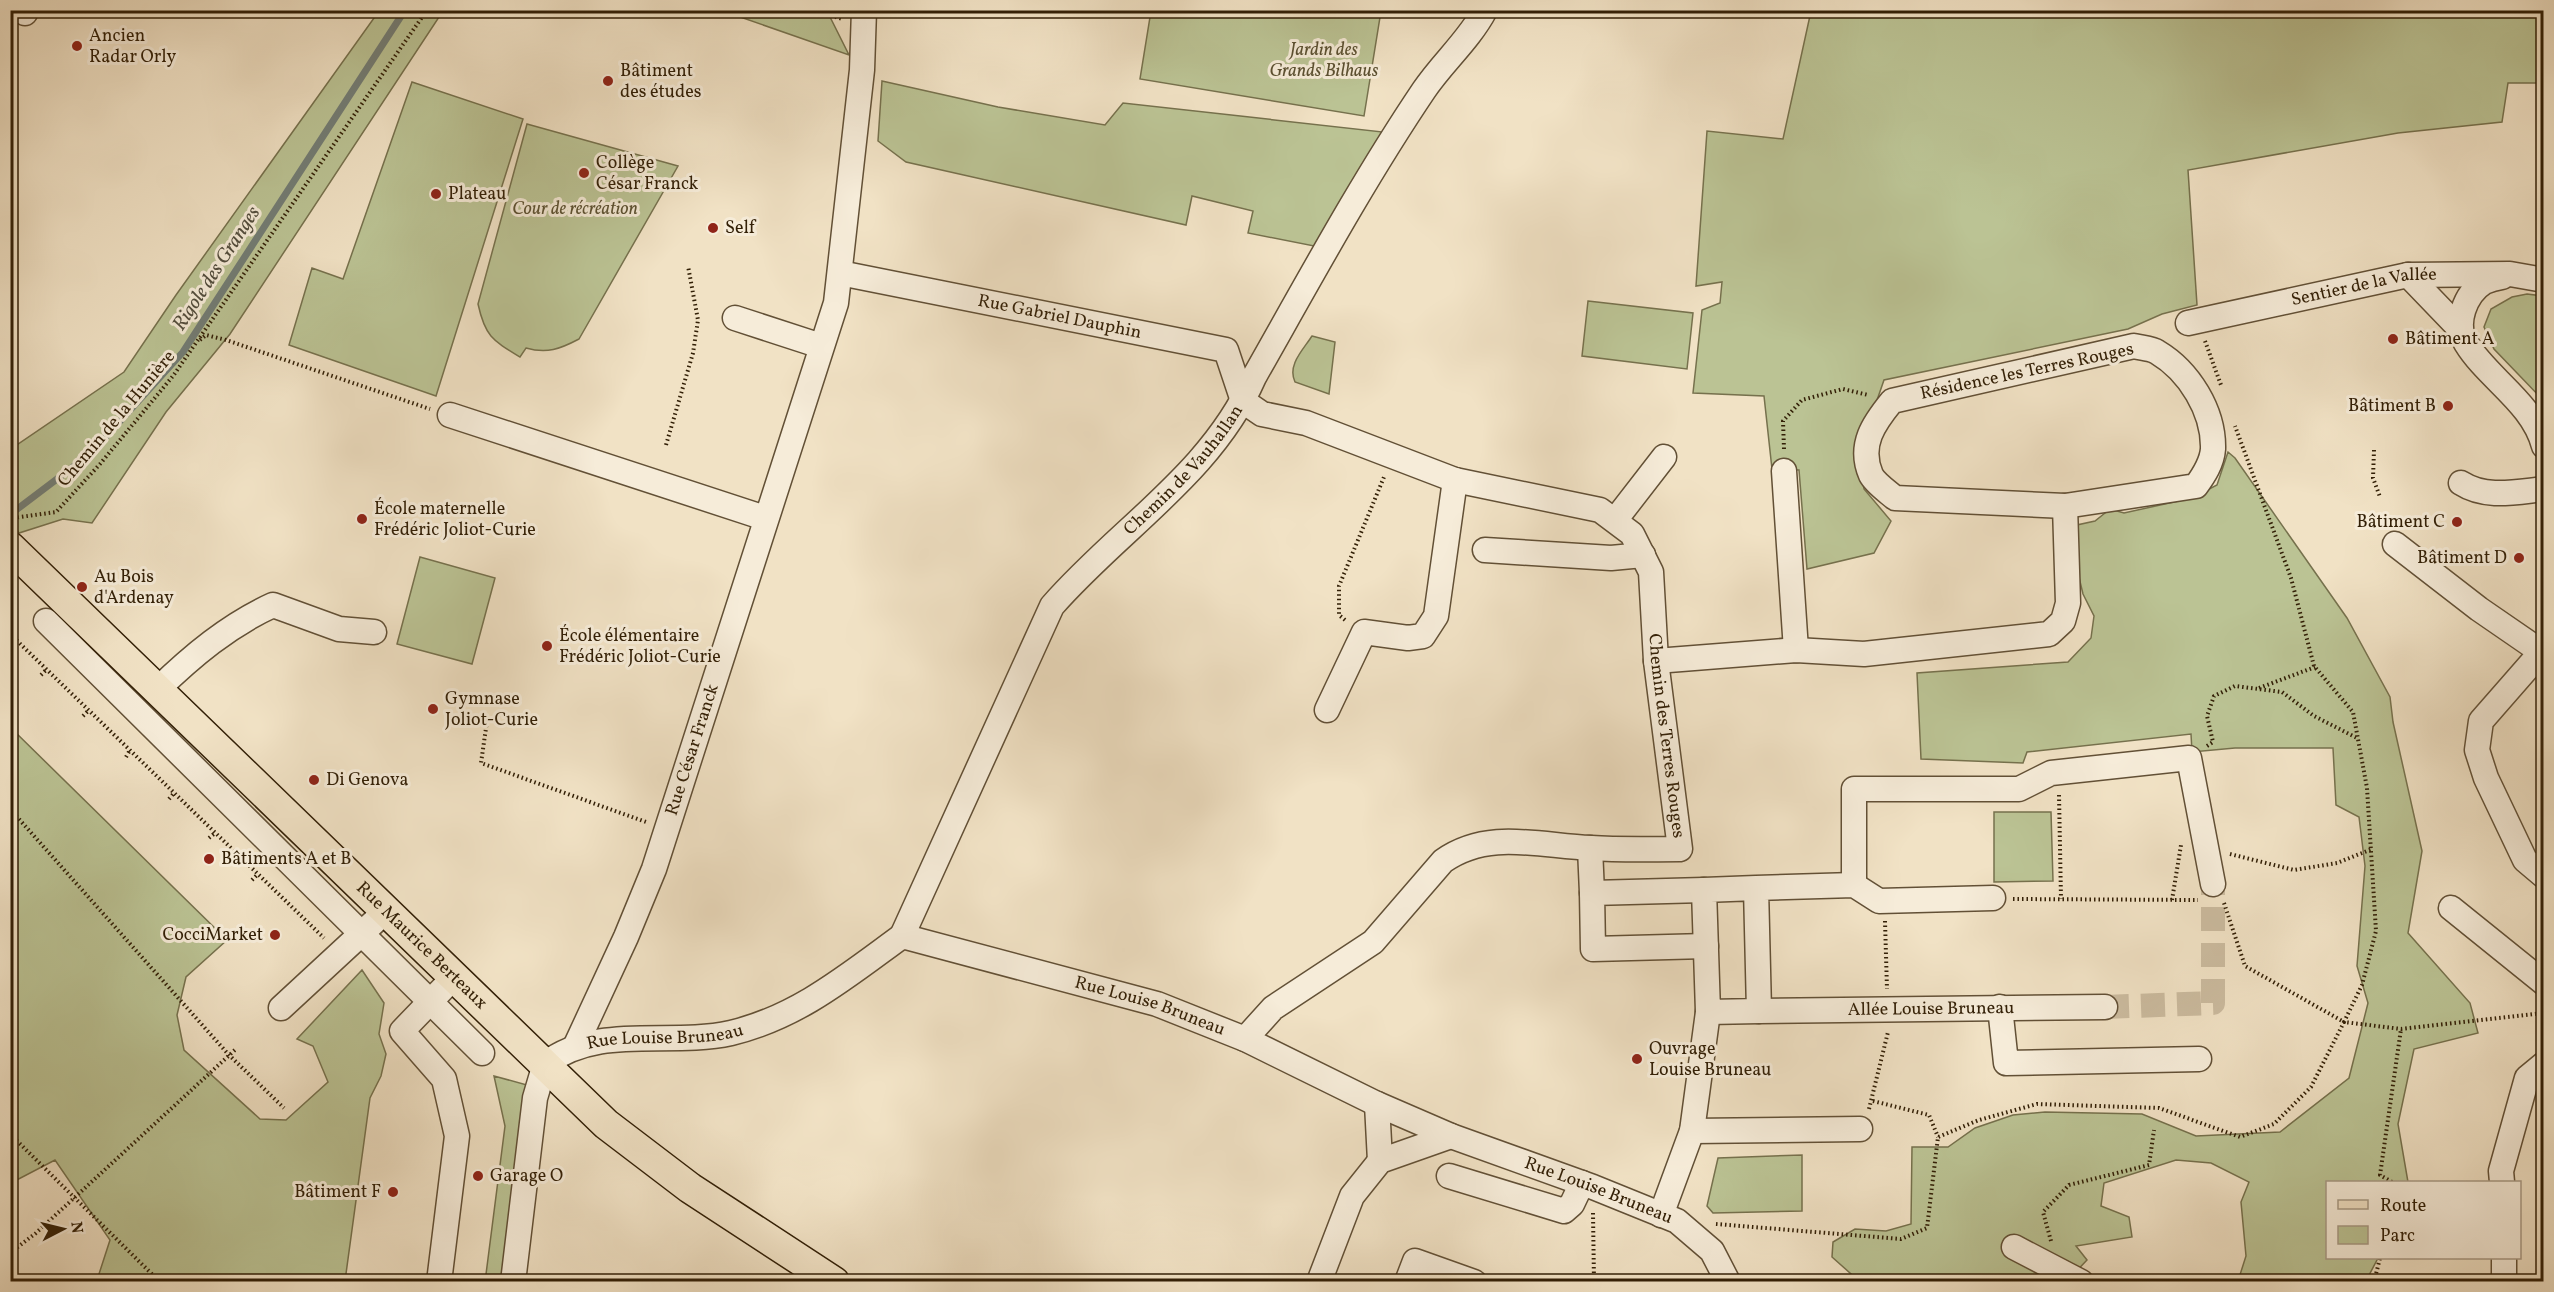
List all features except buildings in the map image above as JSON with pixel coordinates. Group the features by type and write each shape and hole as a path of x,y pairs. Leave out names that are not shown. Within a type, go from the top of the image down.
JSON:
{"main road":[{"name":"Rue Maurice Berteaux","path":"12,532 39,574"},
{"name":"Rue Maurice Berteaux","path":"10,554 39,574 606,1124 690,1188 834,1281"}],"street":[{"name":"Rue César Franck","path":"575,1047 626,937 654,869 836,303 862,70 864,10"},
{"name":"Chemin de Vauhallan","path":"902,936 1052,606 1083,570 1165,499 1221,434 1243,401 1254,377 1349,210 1425,88 1477,27 1485,10"},
{"name":"Rue Gabriel Dauphin","path":"840,273 1226,350 1243,401"},
{"path":"2459,328 2465,302 2483,283 2510,274"},
{"name":"Sentier de la Vallée","path":"2188,317 2408,275 2510,274 2544,280"},
{"path":"2408,275 2459,328 2466,343 2532,420 2544,446"},
{"path":"735,318 821,346"},
{"name":"Résidence les Terres Rouges","path":"2134,346 2156,351 2189,378 2204,406 2213,450 2207,470 2196,486 2065,506 1895,498 1871,476 1865,449 1871,426 1892,401 2134,346"},
{"name":"Chemin des Terres Rouges","path":"1243,401 1262,414 1306,423 1455,480 1600,510 1616,519 1632,534 1652,572 1656,661 1680,849 1590,848 1521,841 1486,842 1455,852 1443,861 1373,942 1273,1008 1245,1039"},
{"path":"450,416 765,518"},
{"path":"1616,519 1664,457"},
{"path":"1784,471 1796,650"},
{"path":"1327,710 1364,632 1408,638 1423,636 1436,616 1455,480"},
{"path":"2461,483 2477,493 2544,489"},
{"path":"1656,661 1796,650 1864,654 2049,634 2063,621 2068,603 2065,506"},
{"path":"2395,544 2479,609 2542,650 2481,721 2477,750 2486,778 2525,860 2544,876"},
{"path":"1485,550 1611,558 1643,555"},
{"path":"157,690 246,617 273,605 339,629 374,632"},
{"path":"46,621 364,933 482,1053"},
{"path":"1854,885 1854,789 2019,789 2058,772 2189,758 2206,848 2210,895"},
{"path":"1590,848 1593,950 1706,946"},
{"path":"1592,893 1854,885 1879,901 1994,898"},
{"path":"1756,888 1759,1011"},
{"path":"1669,1218 1692,1131 1708,1012 1704,890"},
{"path":"2451,908 2544,983"},
{"path":"281,1008 387,910"},
{"name":"Rue Louise Bruneau","path":"545,1064 558,1054 575,1047 615,1037 670,1040 728,1033 764,1024 826,993 902,936 1157,1004 1245,1039 1377,1104 1451,1136 1588,1185 1669,1218 1712,1251 1728,1281"},
{"path":"439,1281 457,1136 444,1079 402,1031 455,976"},
{"path":"2000,1007 2006,1063 2199,1059"},
{"name":"Allée Louise Bruneau","path":"1708,1012 2105,1007"},
{"path":"513,1281 536,1098 545,1064"},
{"path":"2502,1181 2501,1171 2527,1078 2544,1064"},
{"path":"1377,1104 1380,1161"},
{"path":"1692,1131 1860,1129"},
{"path":"1319,1281 1352,1196 1380,1161 1451,1136"},
{"path":"1449,1176 1564,1211 1588,1185"},
{"path":"2014,1247 2075,1279"},
{"path":"2504,1259 2504,1281"},
{"path":"1407,1281 1415,1261 1474,1281"}],"path":[{"name":"Chemin de la Hunière","path":"12,532 56,512 100,464 173,376 427,10"},
{"path":"809,10 825,15"},
{"path":"666,445 693,353 698,320 688,266"},
{"path":"197,342 206,335 226,340 450,416"},
{"path":"1784,471 1784,421 1802,400 1843,389 1892,401"},
{"path":"2374,450 2373,478 2380,497"},
{"path":"1363,634 1339,615 1339,586 1392,457"},
{"path":"1938,1137 1980,1120 2037,1104 2159,1108 2240,1137 2274,1124 2311,1087 2362,985 2376,931 2372,849 2367,788 2353,712 2314,666 2291,578 2270,521"},
{"path":"11,635 342,954"},
{"path":"2257,689 2315,667"},
{"path":"41,675 47,669"},
{"path":"2189,758 2213,742 2207,717 2214,696 2235,686 2282,692 2314,716 2358,739"},
{"path":"83,716 89,710"},
{"path":"487,721 481,763 667,829"},
{"path":"126,757 130,750"},
{"path":"2058,772 2061,899"},
{"path":"169,799 174,793"},
{"path":"10,808 229,1055 284,1108"},
{"path":"209,838 215,833"},
{"path":"2206,848 2294,870 2337,863 2372,849"},
{"path":"252,880 258,874"},
{"path":"1994,898 2061,899 2210,895 2223,901 2245,966 2344,1022 2401,1029 2544,1013"},
{"path":"1860,1129 1873,1101 1888,1035 1885,900"},
{"path":"2390,1181 2380,1175 2401,1029"},
{"path":"10,1253 75,1197 236,1049"},
{"path":"1669,1218 1901,1239 1927,1228 1938,1137 1929,1115 1873,1101"},
{"path":"2075,1279 2053,1250 2043,1212 2069,1185 2149,1165 2154,1130"},
{"path":"10,1134 160,1281"},
{"path":"1588,1185 1593,1281"},
{"path":"2374,1281 2380,1259"}],"green space":[{"path":"379,11 443,11 230,334 166,412 92,523 63,519 19,533 11,519 11,449 124,372 176,295"},
{"path":"723,11 827,11 849,55"},
{"name":"Jardin des Grands Bilhaus","path":"1151,11 1381,11 1364,116 1140,79"},
{"path":"1811,11 2543,11 2543,83 2508,83 2502,122 2398,133 2188,170 2197,305 2162,314 2128,329 1884,380 1875,406 1858,440 1864,489 1891,521 1874,553 1807,569 1799,470 1772,469 1764,396 1693,393 1702,310 1720,303 1722,282 1696,286 1707,131 1783,139"},
{"path":"882,81 998,107 1105,125 1123,103 1383,132 1314,246 1248,233 1253,211 1192,196 1186,225 906,162 878,141"},
{"name":"Plateau","path":"412,82 523,119 436,396 289,345 312,268 343,279"},
{"name":"Cour de récréation","path":"527,124 678,166 579,339 553,350 540,351 526,348 520,357 491,336 478,304"},
{"path":"2527,294 2543,296 2543,400 2494,349 2484,327 2491,309 2512,297"},
{"path":"1588,301 1693,313 1687,369 1582,356"},
{"path":"1312,336 1335,342 1329,394 1295,382 1293,376 1294,364"},
{"path":"2228,452 2235,458 2347,618 2390,697 2393,722 2422,851 2408,933 2470,1003 2478,1033 2414,1049 2398,1124 2408,1181 2326,1181 2326,1259 2377,1259 2366,1281 2238,1281 2246,1256 2241,1202 2249,1182 2211,1163 2176,1160 2104,1183 2101,1206 2129,1217 2132,1237 2076,1246 2087,1260 2067,1281 1859,1281 1832,1257 1833,1242 1855,1229 1886,1231 1911,1224 1912,1147 1948,1147 1975,1128 2013,1115 2045,1112 2142,1114 2196,1136 2280,1132 2349,1078 2368,1003 2357,966 2365,866 2359,817 2336,805 2333,748 2235,748 2192,752 2191,734 2027,752 2023,763 1921,759 1917,673 2068,662 2091,638 2094,616 2083,594 2071,544 2077,525 2095,521 2110,509 2124,513 2192,498 2217,485"},
{"path":"420,557 495,578 472,664 397,644"},
{"path":"11,728 227,940 186,977 177,1015 184,1050 260,1119 286,1120 328,1082 313,1046 297,1039 362,970 384,1003 379,1034 386,1054 381,1076 370,1098 345,1281 101,1281 99,1274 110,1240 55,1160 11,1183"},
{"path":"1994,812 2051,812 2053,881 1994,882"},
{"path":"494,1076 527,1085 505,1281 485,1282 505,1126"},
{"path":"1802,1155 1802,1211 1713,1213 1707,1206 1718,1158"}],"waterway":[{"name":"Rigole des Granges","path":"16,510 90,454 183,352 405,10"}],"tunnel":[{"path":"2105,1007 2213,1003 2213,884"}],"place":[{"name":"Ancien Radar Orly","path":"77,46"},
{"name":"Bâtiment des études","path":"608,81"},
{"name":"Collège César Franck","path":"584,173"},
{"name":"Plateau","path":"436,194"},
{"name":"Self","path":"713,228"},
{"name":"Bâtiment A","path":"2393,339"},
{"name":"Bâtiment B","path":"2448,406"},
{"name":"École maternelle Frédéric Joliot-Curie","path":"362,519"},
{"name":"Bâtiment C","path":"2457,522"},
{"name":"Bâtiment D","path":"2519,558"},
{"name":"Au Bois d'Ardenay","path":"82,587"},
{"name":"École élémentaire Frédéric Joliot-Curie","path":"547,646"},
{"name":"Gymnase Joliot-Curie","path":"433,709"},
{"name":"Di Genova","path":"314,780"},
{"name":"Bâtiments A et B","path":"209,859"},
{"name":"CocciMarket","path":"275,935"},
{"name":"Ouvrage Louise Bruneau","path":"1637,1059"},
{"name":"Garage O","path":"478,1176"},
{"name":"Bâtiment F","path":"393,1192"}]}
